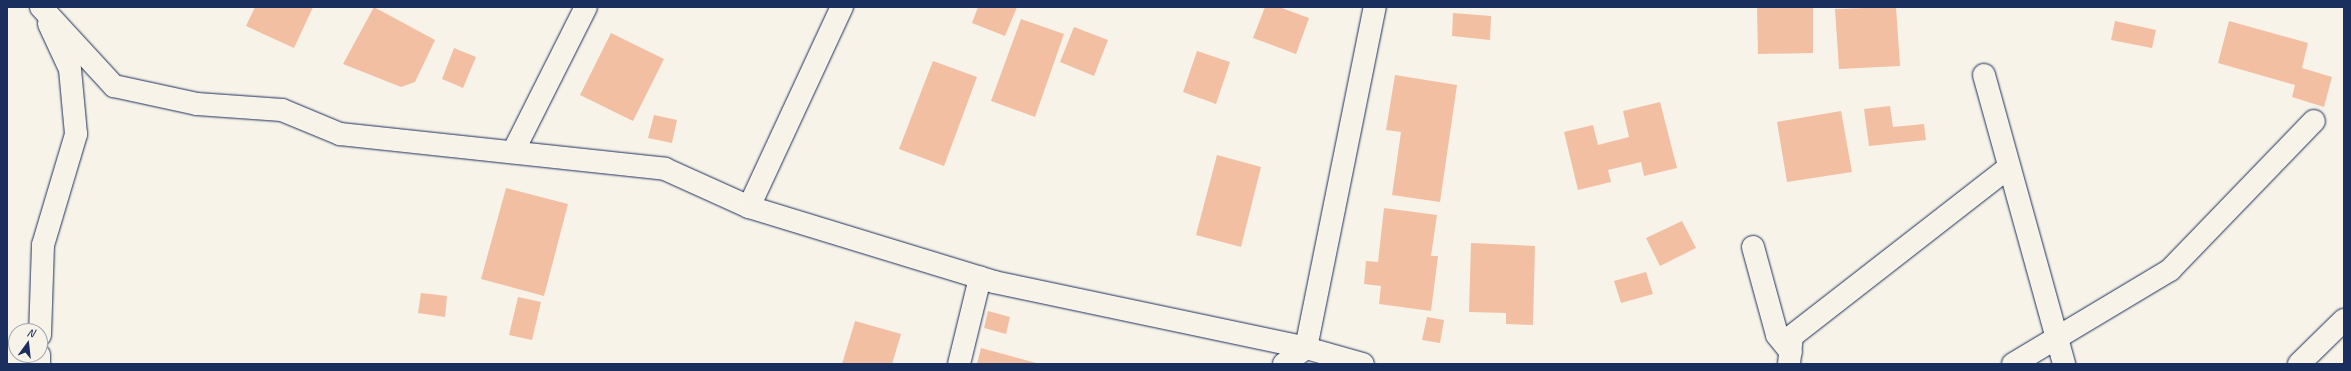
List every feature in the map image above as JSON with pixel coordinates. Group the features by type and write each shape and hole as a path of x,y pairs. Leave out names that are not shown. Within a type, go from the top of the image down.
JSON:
{"street":[{"path":"41,7 114,86 197,104 282,110 340,134 665,169 748,207 980,278 1306,348 1363,364"},
{"path":"40,323 43,245 76,134 70,69 41,7"},
{"path":"512,152 586,7"},
{"path":"748,207 842,7"},
{"path":"1284,364 1306,348 1375,7"},
{"path":"1984,75 2064,364"},
{"path":"2013,364 2170,270 2314,121"},
{"path":"1790,358 1792,336 2009,167"},
{"path":"1752,248 1777,335 1790,358"},
{"path":"959,364 980,278"},
{"path":"2299,364 2344,320"}],"building":[{"path":"255,7 313,7 294,48 246,26"},
{"path":"374,7 435,40 415,82 401,87 343,64"},
{"path":"978,7 1017,7 1005,36 972,23"},
{"path":"1265,7 1279,7 1309,18 1296,54 1253,38"},
{"path":"1757,7 1813,7 1813,53 1758,54"},
{"path":"1896,7 1900,66 1839,69 1835,9"},
{"path":"1453,13 1491,16 1490,40 1452,36"},
{"path":"1021,19 1064,34 1035,117 991,101"},
{"path":"2115,21 2156,30 2152,48 2111,40"},
{"path":"2229,21 2308,43 2302,68 2332,77 2324,107 2292,97 2295,85 2218,63"},
{"path":"1074,27 1108,40 1094,76 1060,62"},
{"path":"611,33 664,59 633,121 580,95"},
{"path":"454,48 476,57 463,88 442,79"},
{"path":"1197,51 1230,62 1216,104 1183,92"},
{"path":"933,61 977,77 944,166 899,149"},
{"path":"1395,75 1457,85 1440,202 1392,195 1401,132 1386,130"},
{"path":"1660,102 1677,168 1644,176 1641,162 1608,170 1611,182 1578,190 1564,132 1593,125 1598,145 1629,137 1623,111"},
{"path":"1890,106 1893,127 1924,124 1926,140 1869,146 1864,109"},
{"path":"1841,111 1852,172 1787,182 1777,122"},
{"path":"654,115 677,120 672,143 648,138"},
{"path":"1217,155 1261,167 1241,247 1196,235"},
{"path":"506,188 568,204 544,296 481,279"},
{"path":"1384,208 1437,215 1431,256 1438,256 1431,311 1379,304 1381,286 1364,284 1366,261 1378,262"},
{"path":"1682,221 1696,248 1660,266 1646,238"},
{"path":"1471,243 1535,246 1533,325 1506,324 1506,313 1469,312"},
{"path":"1646,272 1653,294 1621,303 1614,281"},
{"path":"421,293 447,296 445,317 418,313"},
{"path":"518,297 541,302 532,340 509,335"},
{"path":"988,311 1010,317 1006,334 984,328"},
{"path":"1427,317 1444,320 1440,343 1422,340"},
{"path":"855,321 901,334 892,364 842,364"},
{"path":"981,348 1040,364 977,364"}]}
